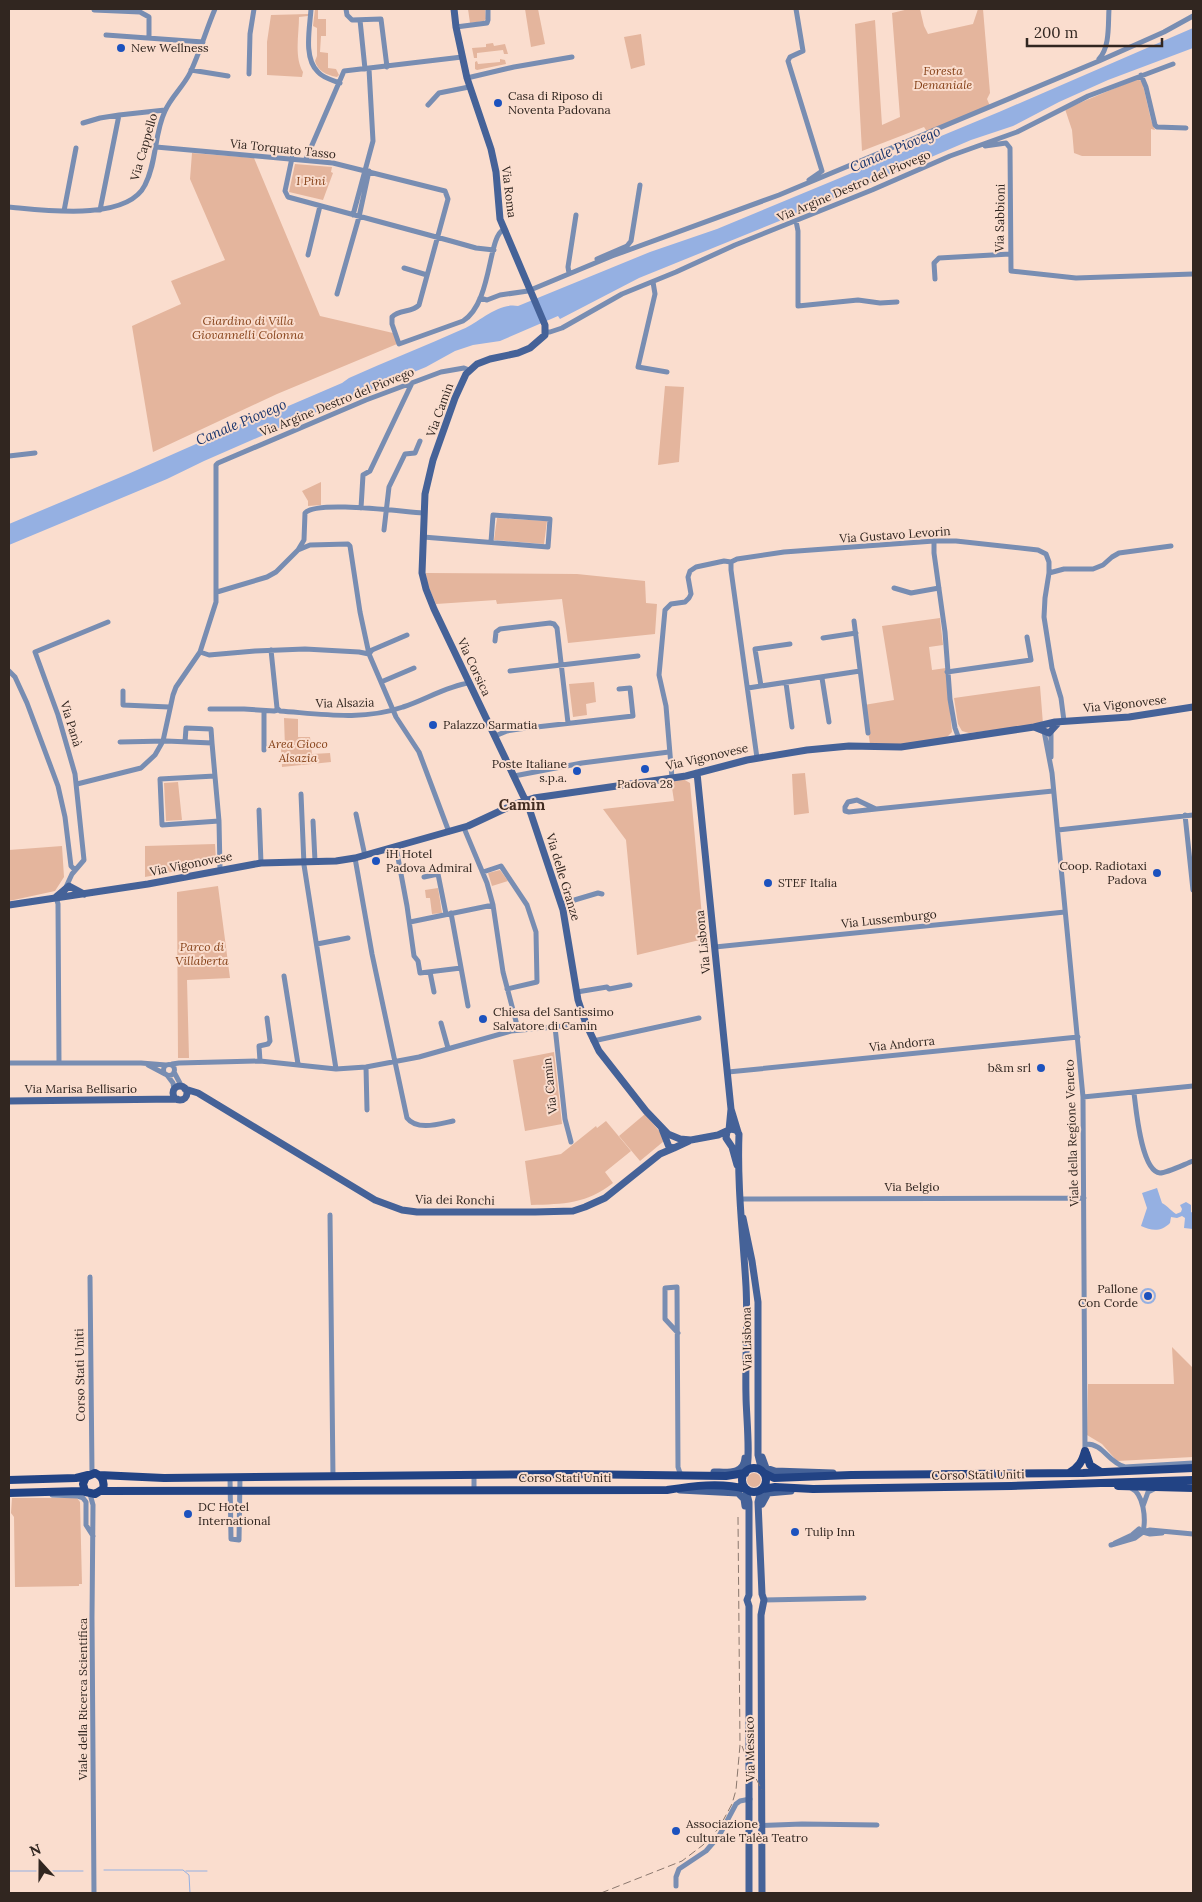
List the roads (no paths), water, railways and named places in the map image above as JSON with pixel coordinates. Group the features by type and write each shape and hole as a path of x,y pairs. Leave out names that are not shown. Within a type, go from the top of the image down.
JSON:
{"main road":[{"path":"1085,1447 1090,1465 1101,1472"},
{"path":"1067,1474 1076,1469 1083,1461 1085,1447"},
{"path":"754,1468 763,1472 766,1482 762,1490 754,1492 746,1489 742,1481 745,1472 754,1468"},
{"name":"Corso Stati Uniti","path":"763,1472 774,1478 851,1474 1083,1474 1193,1468"},
{"name":"Corso Stati Uniti","path":"9,1480 76,1478 93,1474 164,1478 240,1478 733,1476 745,1472"},
{"path":"1083,1474 1193,1472"},
{"path":"93,1474 104,1481 93,1492 83,1484 93,1474"},
{"name":"Corso Stati Uniti","path":"762,1490 789,1487 813,1489 1056,1485 1193,1480"},
{"path":"1056,1485 1193,1488"},
{"name":"Corso Stati Uniti","path":"9,1493 474,1489 667,1490 688,1486 727,1486 746,1489"}],"street":[{"name":"Via Cappello","path":"9,207 64,211 100,210 128,201 138,195 145,186 165,110 191,70 215,9"},
{"path":"248,74 250,34 254,9"},
{"path":"311,9 310,47 312,62 317,72 322,76 340,82"},
{"path":"346,9 350,18 360,20 381,19 387,67"},
{"name":"Via Roma","path":"427,275 419,304 416,308 396,313 392,319 400,344 463,321 471,314 480,298 490,268 498,233 503,230 500,219 496,172 491,149 469,87 456,28 454,9"},
{"path":"456,28 486,23 488,20 488,9"},
{"path":"796,9 804,52 790,57 788,61 822,171 804,184"},
{"path":"1094,62 1103,55 1106,45 1109,9"},
{"path":"94,10 140,12 146,15 148,17 149,38"},
{"path":"480,298 487,300 500,295 532,294 583,267 727,215 804,184 1164,32 1193,16"},
{"path":"337,294 373,142 367,69 360,20"},
{"path":"106,35 203,42"},
{"path":"306,159 344,71 462,57"},
{"path":"467,78 514,67 572,57"},
{"name":"Via Argine Destro del Piovego","path":"546,329 550,332 562,328 614,298 735,245 950,156 1018,132 1088,96 1173,64"},
{"path":"191,70 228,76"},
{"path":"1140,75 1146,87 1155,125 1157,127 1186,128"},
{"path":"428,105 439,93 469,87"},
{"path":"83,123 100,118 165,110"},
{"path":"100,210 119,115"},
{"name":"Via Sabbioni","path":"983,144 987,146 1006,143 1010,148 1011,271 1076,278 1193,274"},
{"name":"Via Torquato Tasso","path":"156,147 306,159 333,163 445,191 448,199 438,238"},
{"path":"64,211 76,148"},
{"path":"292,158 284,191 286,195 438,238 476,248 494,250"},
{"path":"583,267 608,253 627,246 631,241 640,185"},
{"path":"308,255 320,206"},
{"path":"569,273 568,267 576,214"},
{"path":"796,221 798,231 798,306 858,300 880,303 897,302"},
{"path":"469,370 485,360 524,351 542,338 546,329 503,230"},
{"path":"404,268 427,275 438,238"},
{"path":"934,279 934,263 939,258 1010,254"},
{"path":"653,282 655,294 638,367 666,372"},
{"name":"Via Argine Destro del Piovego","path":"217,592 216,465 228,457 440,372 464,368 469,370"},
{"name":"Via Camin","path":"423,538 425,494 433,460 455,398 469,370"},
{"path":"360,508 363,475 370,471 412,383"},
{"path":"384,530 389,487 405,454 416,452 420,442"},
{"path":"9,456 35,453"},
{"path":"9,904 56,897 69,890 75,870 84,860 78,784 141,768 155,755 163,741 169,707 176,687 200,652 216,602 217,592 267,577 276,572 298,550 304,540 304,515 308,509 328,507 360,508 424,513"},
{"path":"423,538 548,547 550,519 493,514 492,542"},
{"name":"Via Corsica","path":"423,538 422,573 426,589 525,800"},
{"path":"934,542 946,638 947,672 956,739"},
{"name":"Via Gustavo Levorin","path":"669,752 665,699 660,675 664,616 666,608 671,604 685,602 689,598 691,594 688,577 690,571 696,567 784,552 934,542 965,542 1044,552 1047,556 1050,573"},
{"path":"298,550 317,544 348,544 350,546 360,612 369,654 392,710 419,752 449,832"},
{"path":"1061,722 1061,698 1052,668 1044,617 1045,598 1050,573 1064,569 1093,569 1103,565 1112,556 1171,546"},
{"path":"731,562 757,758"},
{"path":"894,588 911,593 939,588"},
{"path":"854,621 868,732"},
{"name":"Via Panà","path":"78,784 58,715 35,652 108,622"},
{"path":"496,641 496,632 500,629 554,624 557,628 568,723"},
{"path":"823,638 856,633"},
{"path":"369,654 372,650 407,635"},
{"path":"947,672 1031,660 1027,637"},
{"path":"761,686 755,650 790,644"},
{"path":"200,652 210,655 271,650 331,650 369,654"},
{"path":"271,650 278,710"},
{"path":"510,671 638,656"},
{"path":"381,682 414,668"},
{"path":"9,671 15,677 27,703 58,786 65,817 71,866 75,870"},
{"path":"748,688 860,671"},
{"path":"822,678 829,722"},
{"path":"786,683 792,727"},
{"name":"Via Alsazia","path":"210,709 278,710 347,716 364,715 409,705 458,686 469,684"},
{"path":"495,736 511,730 633,716 630,688 619,689"},
{"path":"123,691 123,705 169,707"},
{"name":"Via Vigonovese","path":"69,890 84,894 261,863 315,861 366,856 464,828 525,800 575,790 672,778 757,758 828,747 901,747 1034,727 1047,728 1061,722 1121,718 1193,707"},
{"path":"264,711 264,750"},
{"path":"185,742 186,728 211,729 219,821 220,869"},
{"name":"Viale della Regione Veneto","path":"1047,728 1083,1098 1085,1447"},
{"path":"120,742 212,743"},
{"path":"514,776 582,763 669,752 672,778"},
{"name":"Via Lisbona","path":"697,773 732,1109 738,1135 737,1167 741,1208 758,1302 758,1460 763,1472"},
{"path":"215,776 160,780 162,825 219,821"},
{"path":"876,809 857,800 848,802 845,807 846,811 849,812 1053,791"},
{"path":"301,794 304,861 336,1069"},
{"name":"Via delle Granze","path":"525,800 543,846 561,904 577,992 593,1041 606,1061 671,1140 678,1143 675,1147"},
{"path":"259,810 261,863"},
{"path":"356,814 366,856"},
{"path":"1186,815 1193,890"},
{"path":"1058,830 1193,815"},
{"path":"313,821 315,861"},
{"path":"464,828 483,872 493,905 507,989 518,1029"},
{"path":"396,847 410,922 414,956 418,961 420,973 461,968"},
{"path":"355,858 372,954 406,1113 410,1122 420,1125 453,1121"},
{"path":"483,872 501,866 526,905 536,932 537,982 507,989"},
{"path":"424,877 438,874 461,968 468,1006"},
{"path":"561,904 598,893 602,894"},
{"path":"56,897 58,904 59,1063"},
{"path":"9,909 34,900"},
{"path":"410,922 493,905"},
{"name":"Via Lussemburgo","path":"715,946 1065,912"},
{"path":"316,944 348,938"},
{"path":"430,972 434,992"},
{"path":"284,976 298,1064"},
{"path":"577,992 630,985"},
{"path":"260,1061 259,1046 270,1041 267,1018"},
{"path":"593,1041 699,1018"},
{"path":"443,1023 448,1048"},
{"path":"202,1096 181,1099 174,1097 173,1083 164,1069 183,1063 260,1061 336,1069 366,1067 395,1062 518,1029 586,1024"},
{"name":"Via Camin","path":"555,1027 564,1113 571,1142"},
{"name":"Via Andorra","path":"728,1072 1078,1037"},
{"path":"9,1063 148,1064 172,1068 187,1093 181,1099"},
{"path":"148,1064 171,1075 172,1068"},
{"path":"366,1067 367,1110"},
{"path":"1083,1098 1193,1086"},
{"path":"174,1091 179,1087 184,1088"},
{"name":"Via dei Ronchi","path":"184,1088 194,1091 361,1192 386,1205 417,1212 531,1212 573,1211 585,1208 601,1200 660,1154 675,1147"},
{"name":"Via Marisa Bellisario","path":"154,1100 174,1091"},
{"path":"1134,1093 1140,1134 1149,1166 1154,1171 1162,1173 1193,1161"},
{"name":"Via Marisa Bellisario","path":"9,1101 181,1099"},
{"name":"Via Lisbona","path":"732,1109 725,1136 737,1167"},
{"path":"671,1140 704,1139 734,1142 738,1135 734,1129 704,1139"},
{"name":"Via dei Ronchi","path":"660,1154 671,1140"},
{"path":"675,1147 690,1140"},
{"name":"Via Belgio","path":"740,1199 1084,1198"},
{"name":"Via Lisbona","path":"741,1208 747,1303 748,1460 745,1472"},
{"path":"330,1214 333,1477"},
{"name":"Corso Stati Uniti","path":"90,1277 93,1474"},
{"path":"671,1476 677,1472 678,1467 678,1333 677,1287 665,1288 665,1319 678,1333"},
{"path":"747,1303 758,1302"},
{"path":"746,1378 758,1378"},
{"path":"758,1420 762,1460 770,1470 851,1474"},
{"path":"678,1467 680,1473 687,1476 711,1472 733,1472 740,1469 744,1463 747,1443"},
{"path":"1085,1447 1094,1444 1102,1449 1116,1464 1125,1466 1193,1463"},
{"path":"474,1476 474,1489"},
{"path":"230,1478 231,1539 239,1540 240,1478"},
{"path":"1126,1486 1138,1493 1143,1511"},
{"path":"1159,1487 1148,1492 1143,1511 1141,1531 1135,1538 1111,1545 1141,1531 1150,1530 1193,1534"},
{"name":"Via Messico","path":"746,1489 749,1495 747,1600 749,1606 750,1893"},
{"path":"760,1534 762,1502 768,1494 813,1489"},
{"path":"667,1490 738,1493 743,1496 745,1502 745,1521 748,1537"},
{"name":"Via Messico","path":"762,1490 758,1502 763,1600 761,1634 762,1893"},
{"name":"Viale della Ricerca Scientifica","path":"93,1492 94,1893"},
{"path":"38,1493 83,1498 86,1502 86,1525 94,1536"},
{"path":"748,1595 757,1592 763,1600"},
{"path":"763,1600 864,1598"},
{"path":"749,1606 756,1609 763,1600"},
{"name":"Via Messico","path":"676,1886 676,1877 679,1869 706,1851 720,1836 736,1804 750,1799"},
{"path":"750,1826 877,1825"}],"water":[{"path":"1193,28 1193,48 1108,80 1059,102 1013,126 971,140 819,205 639,278 560,319 558,316 500,341 473,345 455,351 426,367 314,413 167,479 9,545 9,524 257,417 265,416 342,383 349,378 463,329 496,310 504,307 518,306 650,252 717,229 999,112"},
{"path":"1157,1188 1162,1203 1176,1214 1181,1212 1180,1205 1186,1202 1191,1205 1193,1229 1184,1228 1185,1218 1182,1216 1177,1218 1171,1217 1170,1223 1160,1229 1153,1230 1141,1226 1147,1208 1142,1193"},
{"name":"Pallone Con Corde","path":"1145,1288 1151,1288 1156,1293 1154,1302 1145,1304 1140,1299 1140,1293"}],"waterway":[{"path":"104,1870 183,1870 189,1875 190,1893"},
{"path":"9,1871 83,1871"},
{"path":"186,1871 207,1871"}],"railway":[{"path":"601,1893 682,1861 703,1845 719,1828 732,1804 736,1790 740,1745 738,1517"},
{"path":"742,1746 762,1790"}],"place":[{"name":"New Wellness","path":"121,48"},
{"name":"Casa di Riposo di Noventa Padovana","path":"498,103"},
{"name":"Palazzo Sarmatia","path":"433,725"},
{"name":"Padova 28","path":"645,769"},
{"name":"Poste Italiane s.p.a.","path":"577,771"},
{"name":"iH Hotel Padova Admiral","path":"376,861"},
{"name":"Coop. Radiotaxi Padova","path":"1157,873"},
{"name":"STEF Italia","path":"768,883"},
{"name":"Chiesa del Santissimo Salvatore di Camin","path":"483,1019"},
{"name":"b&m srl","path":"1041,1068"},
{"name":"Pallone Con Corde","path":"1148,1296"},
{"name":"DC Hotel International","path":"188,1514"},
{"name":"Tulip Inn","path":"795,1532"},
{"name":"Associazione culturale Talèa Teatro","path":"676,1831"}],"district":[{"name":"Camin","path":"522,805"}],"park label":[{"name":"Foresta Demaniale","path":"943,78"},
{"name":"I Pini","path":"311,181"},
{"name":"Giardino di Villa Giovannelli Colonna","path":"248,328"},
{"name":"Area Gioco Alsazia","path":"298,751"},
{"name":"Parco di Villaberta","path":"202,954"}],"water label":[{"name":"Canale Piovego","path":"895,149"},
{"name":"Canale Piovego","path":"241,422"}]}
